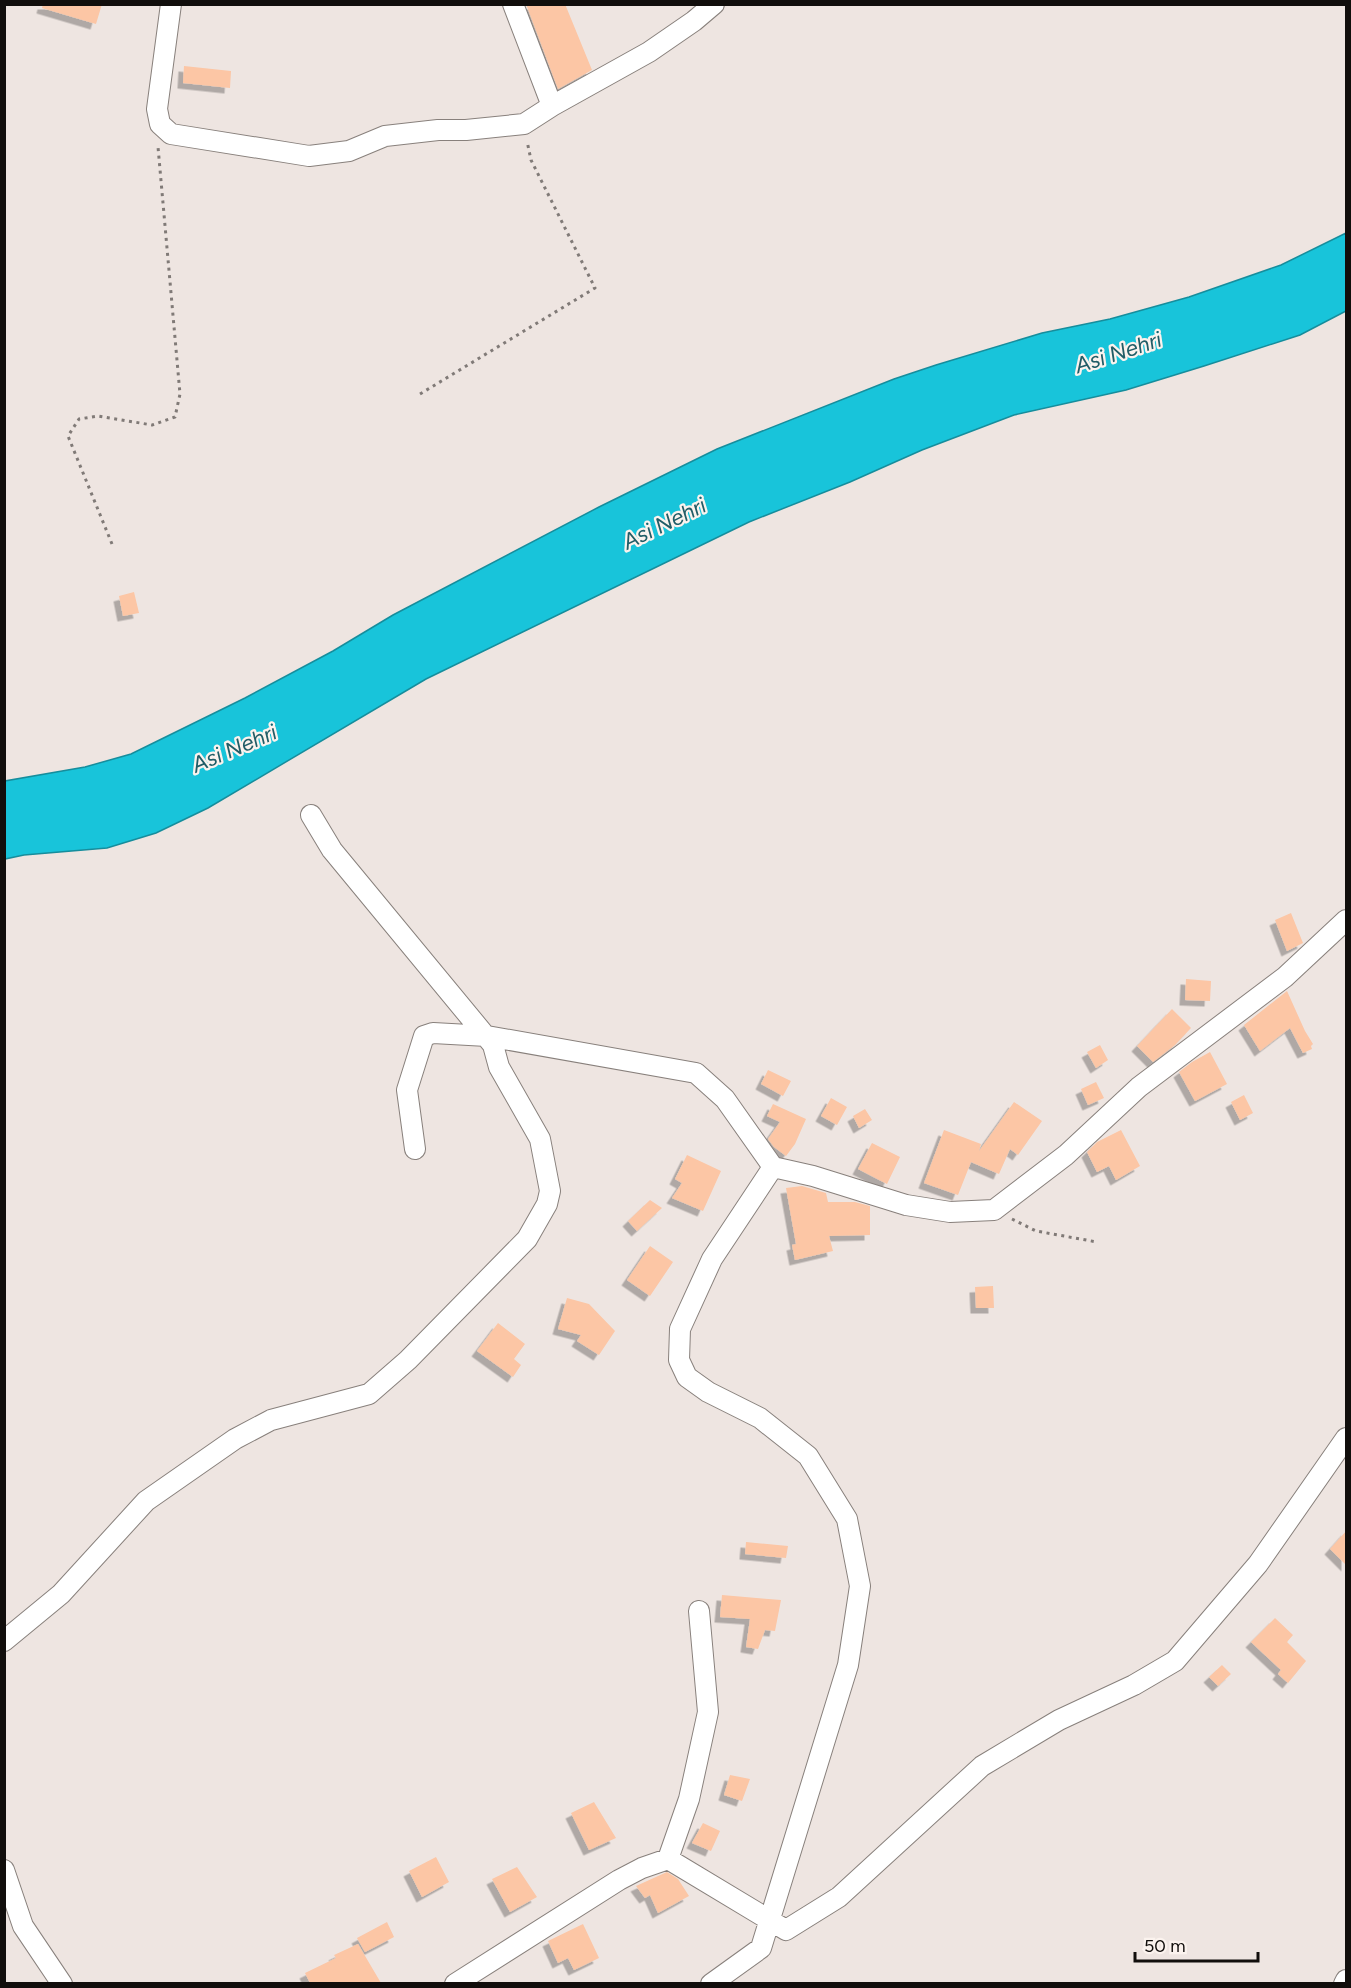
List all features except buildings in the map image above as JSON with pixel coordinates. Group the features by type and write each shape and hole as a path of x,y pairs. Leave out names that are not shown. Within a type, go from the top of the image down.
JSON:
{"street":[{"path":"171,4 158,97 160,124 171,134 309,156 350,151 385,136 524,124 649,52 714,4"},
{"path":"513,4 552,106"},
{"path":"4,1641 61,1594 146,1501 235,1439 271,1420 369,1394 408,1360 527,1239 547,1204 550,1191 540,1139 499,1067 493,1045 332,850 311,815"},
{"path":"415,1149 407,1090 424,1036 433,1033 487,1036 696,1073 725,1099 773,1167 813,1176 906,1204 950,1212 994,1210 1066,1155 1138,1087 1285,977 1347,920"},
{"path":"711,1983 761,1948 848,1665 860,1586 847,1519 808,1456 760,1418 708,1392 687,1377 679,1359 680,1329 712,1259 773,1167"},
{"path":"668,1859 786,1930 839,1897 982,1766 1059,1720 1134,1685 1175,1661 1258,1564 1347,1438"},
{"path":"668,1859 689,1800 708,1712 699,1611"},
{"path":"456,1983 619,1880 642,1868 668,1859"},
{"path":"4,1870 23,1926 62,1983"},
{"path":"1344,1983 1347,1980"}],"path":[{"path":"112,544 68,436 79,419 98,416 152,425 175,417 180,394 158,151 160,124"},
{"path":"420,394 595,288 531,160 524,124"},
{"path":"994,1210 1036,1231 1097,1242"}],"water":[{"name":"Asi Nehri","path":"1346,233 1346,311 1300,335 1126,390 1014,415 922,450 850,482 749,522 426,679 208,808 156,833 107,848 24,855 5,859 5,781 85,767 131,754 245,698 333,651 393,615 599,507 717,449 894,379 936,365 1042,333 1110,319 1189,297 1281,265"}]}
